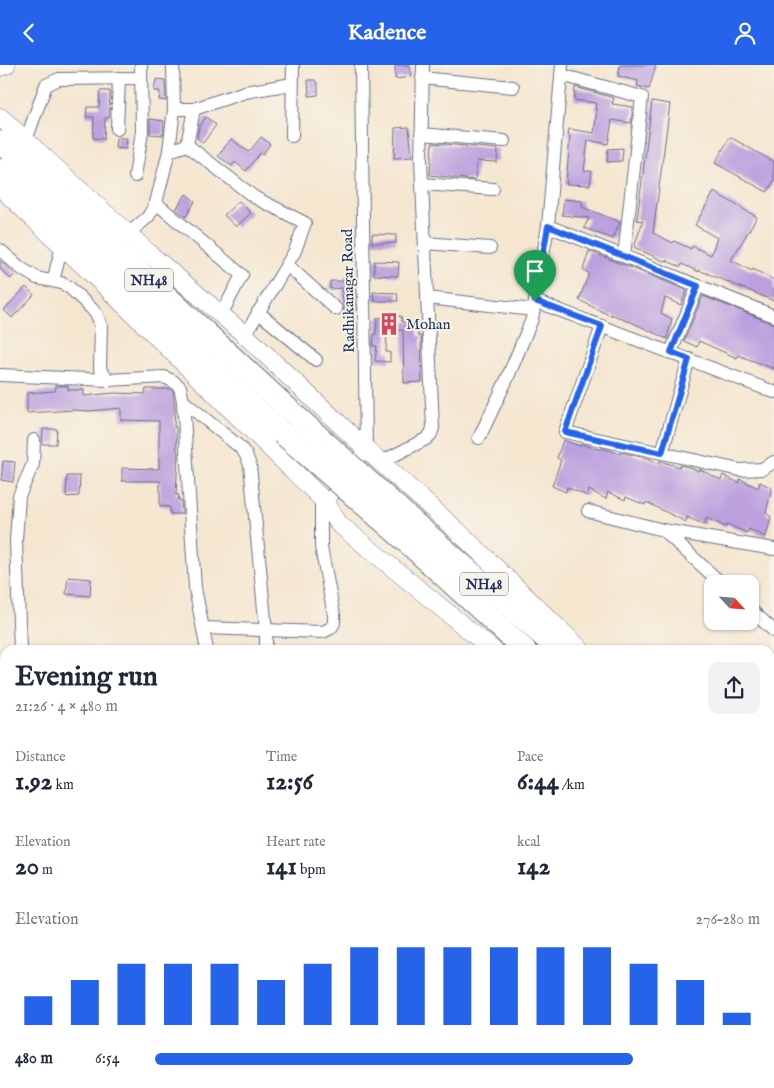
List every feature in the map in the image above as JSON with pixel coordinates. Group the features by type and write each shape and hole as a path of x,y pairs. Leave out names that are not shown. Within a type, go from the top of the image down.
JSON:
{"highway":[{"name":"NH48","path":"0,142 306,425 553,645"},
{"name":"NH48","path":"0,170 282,433 399,535 520,645"}],"main road":[{"path":"0,67 6,65"},
{"path":"0,117 128,234 245,335 463,537 576,645"},
{"path":"0,187 323,500 339,524 487,645"}],"street":[{"path":"128,234 148,217 156,203 169,151 174,109 173,65"},
{"path":"292,136 293,65"},
{"name":"Radhikanagar Road","path":"361,65 366,449"},
{"path":"380,462 426,439 431,434 433,427 422,184 423,65"},
{"path":"479,438 507,379 532,319 548,226 562,70 642,97 624,256"},
{"path":"26,141 46,85 60,79 119,78 141,71 142,132 136,176"},
{"path":"117,129 119,78"},
{"path":"422,78 513,87"},
{"path":"174,109 194,109 245,92 292,84"},
{"path":"187,145 194,109"},
{"path":"422,134 504,141"},
{"path":"169,151 187,145"},
{"path":"187,145 254,197 305,223 295,251 245,335"},
{"path":"422,184 493,189"},
{"path":"156,203 242,275 221,315"},
{"path":"548,226 774,316"},
{"path":"425,243 490,248"},
{"path":"53,281 62,246"},
{"path":"0,250 37,278 61,283 69,287 97,315 101,326 102,338 100,369 108,380"},
{"path":"287,265 336,309"},
{"path":"671,352 698,286"},
{"path":"427,298 534,305 602,326 774,392"},
{"path":"258,312 316,360"},
{"path":"602,326 565,432 740,470 762,469 774,462"},
{"path":"662,453 689,359"},
{"path":"0,375 108,380 164,377 174,381 180,387 183,401 195,588 206,645"},
{"path":"183,401 241,448 248,460 251,474 266,645"},
{"path":"20,645 16,541 19,496 33,464 34,441"},
{"path":"203,628 323,632 331,629 334,623 330,589 321,547 323,500 366,449"},
{"path":"588,511 663,530 774,549"},
{"path":"663,530 712,575"},
{"path":"759,617 774,631"}],"building":[{"path":"395,65 409,65 411,77 395,79"},
{"path":"620,65 656,65 649,89 637,86 638,81 618,76"},
{"path":"156,79 165,80 166,101 159,100 160,91 154,91"},
{"path":"308,80 315,80 318,85 318,95 309,96"},
{"path":"575,87 614,98 612,104 633,107 631,123 612,120 608,144 588,140 584,171 592,171 590,185 566,184 569,129 594,133 597,110 595,110 596,103 574,100"},
{"path":"100,91 110,91 109,118 105,118 104,139 93,138 94,117 86,117 87,107 99,107"},
{"path":"652,101 670,104 653,233 673,243 674,241 691,249 692,246 711,255 717,238 695,225 714,192 757,217 731,260 774,280 774,301 699,270 699,272 682,264 681,267 664,261 634,247 643,221 637,220"},
{"path":"206,117 216,125 203,143 197,138 199,127"},
{"path":"150,119 164,121 163,135 150,134"},
{"path":"409,127 412,157 394,158 395,128"},
{"path":"261,137 270,144 246,171 235,162 232,166 218,156 231,139 249,152"},
{"path":"730,137 774,162 774,181 767,192 715,163"},
{"path":"116,138 127,138 126,149 115,148"},
{"path":"432,143 498,149 497,162 477,161 475,180 430,175"},
{"path":"623,148 622,161 607,162 608,149"},
{"path":"186,194 195,201 186,217 176,209"},
{"path":"564,199 582,201 582,207 620,222 613,239 584,228 589,218 562,215"},
{"path":"239,201 251,213 236,227 224,215"},
{"path":"372,234 396,235 396,243 372,243"},
{"path":"589,251 687,290 681,305 665,298 661,313 672,319 667,339 629,321 611,314 611,316 579,300 589,273 583,270"},
{"path":"0,261 15,274 11,279 0,269"},
{"path":"374,261 399,262 398,276 374,275"},
{"path":"353,274 353,281 356,281 356,287 353,287 353,290 356,290 356,311 344,310 342,288 330,289 330,281 345,281 345,275"},
{"path":"26,287 34,295 12,318 4,310"},
{"path":"373,292 397,293 398,301 374,301"},
{"path":"703,296 774,324 774,369 738,355 737,358 699,341 697,347 684,341"},
{"path":"401,316 402,322 418,322 418,336 421,336 422,382 404,383 403,330 387,331 386,352 390,352 390,362 375,361 377,346 373,346 377,318"},
{"path":"56,386 68,386 68,390 84,390 84,396 114,393 145,394 146,389 170,389 173,391 174,427 176,427 178,452 176,495 179,495 178,500 181,500 182,514 170,514 170,507 160,506 160,481 122,481 122,468 159,469 159,421 121,420 121,408 27,413 27,393 55,391"},
{"path":"43,429 57,429 56,444 42,444"},
{"path":"563,440 580,446 581,444 601,450 601,448 620,454 620,452 650,459 659,464 660,461 698,471 699,469 721,480 723,475 739,483 740,479 758,488 760,482 772,488 766,513 771,517 766,537 749,529 747,533 727,524 726,527 706,518 705,525 687,517 686,522 646,502 645,505 626,497 625,500 608,492 606,499 589,490 587,496 567,487 566,492 552,486 561,460 557,458"},
{"path":"3,461 15,462 13,482 1,480"},
{"path":"67,476 80,476 79,496 66,497"},
{"path":"68,577 91,579 90,596 66,594"}],"place":[{"name":"Mohan","path":"389,324"}],"route":[{"path":"548,226 698,286 671,352 689,359 662,453 565,432 602,326 535,301 548,226"}]}
